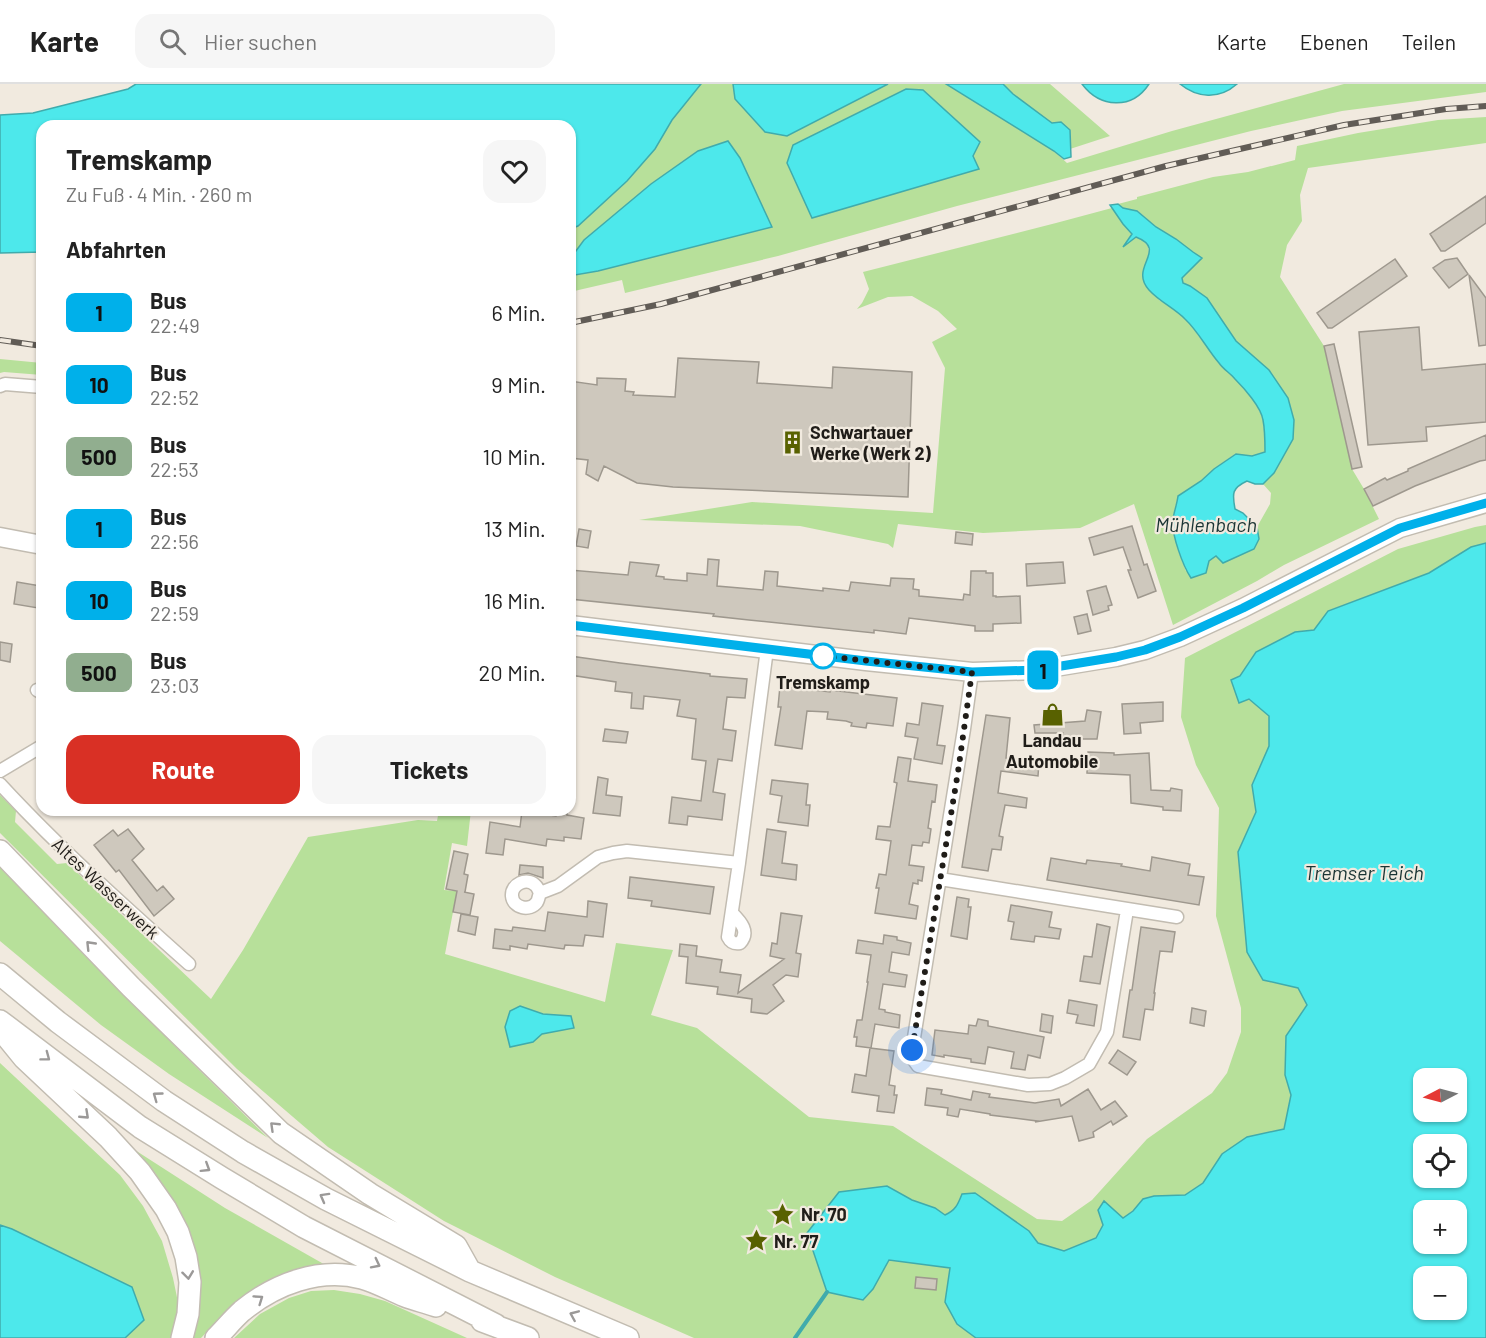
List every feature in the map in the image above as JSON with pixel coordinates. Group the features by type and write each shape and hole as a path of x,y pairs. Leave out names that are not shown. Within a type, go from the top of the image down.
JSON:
{"highway":[{"path":"0,851 130,987 281,1132 370,1194 456,1246 470,1271"},
{"path":"0,974 58,1022 154,1094 233,1145 326,1199 470,1271 628,1338"},
{"path":"0,1021 140,1127 222,1178 304,1227 496,1325"},
{"path":"0,1029 24,1058 108,1137 140,1172 165,1209 178,1232 186,1257 190,1282 188,1314 182,1338"},
{"path":"216,1338 241,1312 264,1295 287,1283 331,1274 359,1277 375,1282 405,1296 496,1325 528,1338"}],"main road":[{"path":"576,626 972,672 1037,670 1102,660 1145,650 1180,637 1243,608 1400,528 1486,503"},
{"path":"0,537 36,543"}],"street":[{"path":"0,386 5,384 36,387"},
{"path":"732,913 767,649"},
{"path":"972,672 912,1050 913,1059 918,1066 1028,1085 1050,1084 1089,1064 1107,1032 1127,910"},
{"path":"0,771 36,750"},
{"name":"Altes Wasserwerk","path":"0,784 38,825 105,890 189,964"},
{"path":"540,893 558,886 598,857 613,853 627,851 739,863"},
{"path":"940,879 1177,917"}],"green space":[{"path":"701,84 733,84 735,99 787,136 888,84 946,84 1054,151 1067,163 1172,131 1344,84 1486,84 1486,92 1342,111 1251,131 957,206 778,256 625,293 622,280 576,291 576,275 771,226 740,158 728,141 698,151 651,184 584,240 576,251 576,227 655,149 672,120","holes":["923,90 980,142 973,156"]},
{"path":"1003,84 1050,84 1110,136 1070,149 1069,130 1061,122 1052,124"},
{"path":"1486,117 1486,143 1308,168 1300,195 1302,221 1287,245 1280,277 1324,346 1352,469 1379,519 1284,565 1173,625 1134,504 1080,528 983,533 898,524 893,548 888,544 800,526 639,520 752,502 933,513 945,368 932,342 957,329 938,311 912,296 888,297 857,309 869,289 863,272 1112,208 1132,234 1125,245 1136,237 1148,246 1147,260 1159,300 1188,321 1220,365 1237,380 1254,401 1263,418 1266,452 1252,456 1235,454 1178,496 1172,522 1178,550 1186,571 1259,539 1257,527 1270,504 1271,493 1263,484 1274,473 1293,439 1294,420 1269,370 1236,341 1206,298 1183,283 1182,278 1202,258 1156,227 1138,211 1123,208 1118,204 1213,177 1248,172 1295,160 1297,146 1438,120"},
{"path":"0,359 36,362 36,375 0,373"},
{"path":"1486,525 1486,543 1471,547 1429,573 1328,611 1314,630 1295,632 1256,652 1240,676 1249,699 1269,716 1269,746 1252,785 1256,812 1238,852 1263,980 1298,988 1307,1005 1286,1036 1285,1075 1291,1095 1284,1130 1247,1137 1222,1154 1203,1183 1185,1195 1154,1196 1143,1199 1133,1211 1123,1218 1103,1225 1096,1238 1064,1251 1038,1243 1029,1231 975,1193 945,1215 887,1186 807,1233 828,1292 863,1300 873,1289 889,1260 950,1268 957,1324 976,1338 694,1338 555,1277 444,1221 328,1147 237,1069 0,833 0,795 16,811 15,822 57,864 67,863 211,999 243,950 308,837 418,820 437,821 438,816 470,816 467,846 452,843 444,890 457,891 445,954 605,1002 616,943 673,950 651,1015 697,1028 809,1117 893,1126 1037,1219 1062,1221 1092,1200 1147,1139 1212,1093 1227,1073 1241,1032 1241,1008 1216,916 1219,808 1196,765 1181,717 1185,658 1398,549"},
{"path":"0,865 175,1046 268,1138 169,1074 101,1025 0,941"},
{"path":"0,1063 120,1175 143,1206 162,1241 173,1278 179,1307 172,1338 125,1338 144,1320 132,1287 0,1225"},
{"path":"124,1143 225,1208 329,1267 252,1293 216,1322 201,1338 190,1338 197,1310 199,1268 184,1223 155,1173"},
{"path":"334,1290 385,1301 467,1338 234,1338 260,1314 289,1298 311,1291"}],"water":[{"path":"136,84 701,84 672,120 655,149 627,181 576,227 576,120 36,120 36,252 0,253 0,115 33,113 128,89"},
{"path":"733,84 888,84 787,136 765,132 735,99"},
{"path":"946,84 1003,84 1052,123 1061,122 1070,130 1071,157 1064,159"},
{"path":"1082,84 1149,84 1134,98 1116,103 1098,98"},
{"path":"1180,84 1237,84 1223,93 1208,95 1194,92"},
{"path":"906,89 923,90 980,142 973,156 979,169 812,218 787,163 793,145"},
{"path":"728,141 740,158 772,227 576,275 576,251 584,240 651,184 698,151"},
{"name":"Mühlenbach","path":"1118,204 1123,208 1137,211 1156,227 1202,258 1182,278 1183,283 1207,298 1236,341 1269,370 1288,398 1294,420 1293,439 1274,473 1263,484 1247,481 1238,486 1234,492 1235,509 1243,513 1257,527 1259,539 1254,549 1223,563 1216,556 1209,561 1206,573 1191,578 1181,558 1174,533 1173,519 1178,496 1236,454 1252,456 1265,452 1263,420 1252,398 1221,365 1190,324 1149,290 1144,282 1143,274 1149,248 1145,242 1136,237 1123,247 1132,234 1110,205"},
{"name":"Tremser Teich","path":"1486,543 1486,1338 976,1338 957,1324 945,1302 950,1268 889,1260 873,1289 863,1300 827,1292 807,1233 839,1192 887,1186 945,1215 952,1211 962,1194 975,1193 1029,1231 1038,1243 1064,1251 1096,1238 1103,1225 1098,1210 1104,1201 1123,1218 1133,1211 1143,1199 1154,1196 1185,1195 1203,1183 1222,1154 1247,1137 1284,1129 1291,1095 1285,1075 1286,1036 1307,1005 1298,988 1263,980 1247,952 1238,852 1256,812 1252,785 1269,746 1269,716 1249,699 1239,703 1231,680 1240,676 1256,652 1295,632 1314,630 1328,611 1429,573 1471,547"},
{"path":"520,1006 543,1014 571,1016 574,1028 542,1034 533,1042 510,1047 505,1027 510,1011"},
{"path":"0,1225 132,1287 144,1320 125,1338 0,1338"}],"building":[{"path":"1486,196 1486,223 1445,251 1441,251 1430,234"},
{"path":"1457,258 1468,274 1449,288 1433,268 1445,260"},
{"path":"1395,259 1407,276 1332,328 1328,328 1317,313"},
{"path":"1469,275 1486,298 1486,345 1479,346"},
{"path":"1419,327 1422,370 1486,364 1486,422 1426,427 1427,441 1368,445 1359,332"},
{"path":"1334,344 1362,467 1352,469 1324,346"},
{"name":"Schwartauer Werke (Werk 2)","path":"678,358 759,362 757,383 832,388 833,367 912,372 908,497 673,487 637,483 604,466 598,481 586,474 588,460 576,459 576,382 597,385 597,378 626,379 625,391 634,392 633,395 675,397"},
{"path":"1486,435 1486,460 1415,486 1373,506 1364,489"},
{"path":"1132,526 1144,565 1147,564 1156,591 1138,598 1123,547 1094,555 1089,538"},
{"path":"579,529 591,531 588,548 576,546"},
{"path":"956,532 973,534 972,545 955,543"},
{"path":"708,559 719,560 717,586 763,590 765,571 778,572 777,586 823,591 823,588 849,591 851,582 890,586 891,578 914,579 913,589 919,590 919,596 963,600 964,594 970,595 971,571 986,571 986,573 993,573 993,596 1020,596 1021,623 993,624 993,631 975,631 975,626 909,618 906,634 874,630 874,633 576,600 576,571 628,575 630,562 659,565 656,576 664,577 664,579 687,581 687,573 707,575"},
{"path":"1063,562 1065,583 1027,586 1026,564"},
{"path":"17,582 36,585 36,608 14,604"},
{"path":"1106,586 1112,605 1108,606 1109,610 1093,615 1087,591"},
{"path":"1087,614 1091,631 1078,634 1074,617"},
{"path":"0,642 12,644 10,662 0,660"},
{"path":"576,657 747,679 745,698 727,697 723,729 736,731 732,761 718,759 713,792 725,794 722,820 688,816 687,825 669,823 672,797 701,801 706,761 692,759 696,719 677,716 680,700 644,696 643,709 631,708 632,693 615,691 616,682 576,676"},
{"path":"780,686 897,698 893,726 867,723 866,728 851,726 852,723 846,721 827,719 828,712 807,711 802,749 775,745 781,707 778,707"},
{"path":"1163,702 1163,721 1140,723 1141,733 1124,734 1122,704"},
{"path":"922,703 943,706 937,745 945,746 942,764 914,759 918,738 905,736 907,723 919,725"},
{"path":"1087,710 1101,712 1097,739 1063,739 1063,733 1035,733 1034,725 1085,721"},
{"path":"986,715 1010,718 1006,758 1039,762 1038,776 1001,771 998,793 1027,798 1026,808 1005,805 999,836 1003,837 1001,850 992,849 988,871 962,867"},
{"path":"605,729 628,732 626,743 603,741"},
{"path":"1088,752 1114,753 1114,755 1149,753 1151,790 1170,791 1171,788 1182,790 1181,811 1163,810 1163,807 1131,803 1130,775 1087,773"},
{"path":"898,757 911,759 908,781 937,785 928,828 931,829 929,843 923,842 922,846 912,845 909,865 924,867 922,881 918,880 918,884 913,883 909,904 918,906 916,919 875,913 879,874 886,875 891,841 876,839 878,826 890,827 897,783 894,782"},
{"path":"598,777 608,779 606,795 622,797 620,816 593,813"},
{"path":"772,780 808,784 806,805 810,805 808,826 778,822 782,796 770,794"},
{"path":"521,816 584,818 581,839 564,837 564,841 547,839 546,846 505,839 503,855 486,853 490,822 520,827"},
{"path":"128,829 144,849 132,860 157,891 163,886 174,899 154,916 119,870 116,872 94,845 113,830 118,836"},
{"path":"767,829 786,832 782,863 797,865 796,880 761,875"},
{"path":"454,851 468,854 464,874 468,875 464,892 474,894 470,915 453,912 457,891 446,889"},
{"path":"1152,857 1190,864 1188,875 1204,877 1199,905 1047,880 1051,858 1086,864 1087,860 1122,864 1121,866 1150,871"},
{"path":"520,865 543,867 543,878 528,873 519,875"},
{"path":"630,877 714,887 710,914 651,906 652,901 628,898"},
{"path":"957,897 969,899 968,907 971,907 967,939 951,936"},
{"path":"588,901 607,904 603,937 585,935 583,946 565,945 564,949 528,944 527,949 510,946 510,950 493,948 495,929 512,931 513,927 545,931 548,912 587,917"},
{"path":"1011,905 1052,912 1049,927 1061,929 1059,939 1035,936 1034,942 1011,939 1014,922 1008,921"},
{"path":"781,913 802,916 796,953 801,954 798,977 786,975 773,985 784,1001 767,1014 751,1012 752,999 717,994 718,987 686,983 688,957 679,956 680,944 697,946 696,956 722,960 720,972 741,975 738,993 784,959 770,956 772,943 777,944"},
{"path":"461,914 478,917 475,935 458,931"},
{"path":"1097,924 1110,927 1100,984 1080,981 1084,956 1092,957"},
{"path":"1141,927 1175,932 1172,952 1160,951 1153,1010 1145,1009 1140,1040 1123,1037"},
{"path":"884,935 911,943 909,955 892,952 889,972 907,975 905,987 883,984 879,1009 900,1015 899,1028 875,1024 871,1048 856,1046 857,1037 854,1037 857,1020 862,1020 871,955 856,953 858,940 883,944"},
{"path":"1069,1000 1097,1005 1094,1026 1076,1023 1078,1015 1067,1013"},
{"path":"1192,1008 1206,1011 1204,1026 1190,1023"},
{"path":"1042,1014 1053,1016 1051,1033 1040,1031"},
{"path":"978,1019 988,1021 988,1026 1044,1037 1040,1058 1028,1055 1025,1070 1011,1068 1014,1052 988,1047 985,1064 971,1062 971,1059 932,1055 935,1030 968,1034 969,1025 976,1026"},
{"path":"870,1048 894,1051 889,1085 895,1086 894,1095 897,1095 894,1113 877,1111 879,1096 852,1092 855,1074 866,1076"},
{"path":"1118,1050 1136,1062 1127,1075 1109,1063"},
{"path":"927,1088 942,1090 941,1094 971,1100 973,1091 990,1094 989,1097 1035,1103 1059,1099 1061,1106 1088,1089 1101,1110 1115,1101 1127,1116 1113,1125 1111,1121 1093,1132 1094,1137 1079,1141 1072,1116 1035,1122 1037,1121 960,1109 958,1117 947,1115 948,1108 925,1105"},
{"path":"916,1277 937,1279 936,1290 915,1288"}],"waterway":[{"path":"795,1338 827,1292"}],"railway":[{"path":"576,322 661,304 1166,166 1344,125 1446,109 1486,106"},
{"path":"0,340 36,345"}],"bus line":[{"name":"1","path":"576,626 972,672 1037,670 1116,657 1145,650 1180,637 1243,608 1400,528 1486,503"}],"place":[{"name":"Schwartauer Werke (Werk 2)","path":"792,442"},
{"name":"Tremskamp","path":"823,656"},
{"name":"Landau Automobile","path":"1052,714"},
{"name":"Nr. 70","path":"783,1214"},
{"name":"Nr. 77","path":"756,1241"}],"route":[{"path":"823,656 972,672 958,772 912,1050"}]}
